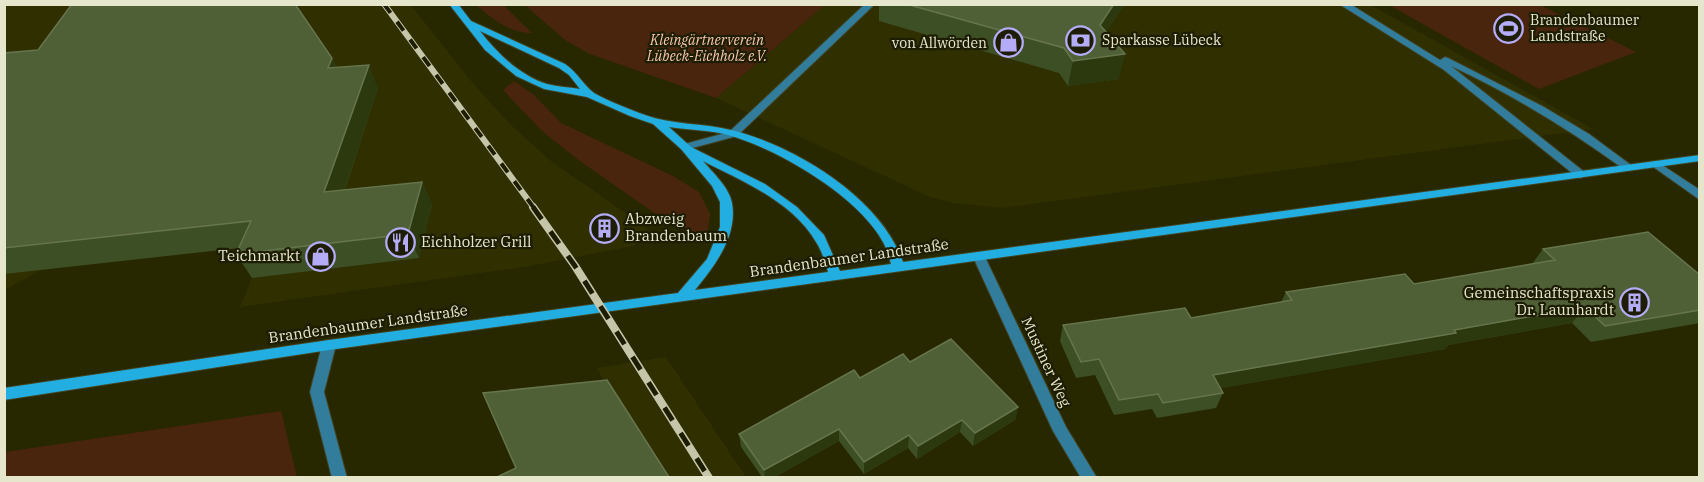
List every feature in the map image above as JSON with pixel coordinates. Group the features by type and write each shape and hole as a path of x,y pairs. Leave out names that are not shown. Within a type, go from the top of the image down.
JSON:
{"main road":[{"path":"453,4 501,64 546,87 589,94 657,122 699,126 733,134 801,165 851,198 876,221 889,241 899,268"},
{"path":"468,22 562,66 572,73 589,94"},
{"path":"657,122 685,147 717,184 727,210 726,227 712,261 681,298"},
{"path":"685,147 771,193 798,214 821,240 836,277"},
{"name":"Brandenbaumer Landstraße","path":"4,394 329,345 1700,158"}],"street":[{"path":"685,147 733,134 871,4"},
{"path":"1343,4 1447,68 1581,174"},
{"path":"1416,48 1531,101 1584,134 1629,168"},
{"path":"1656,164 1700,196"},
{"name":"Mustiner Weg","path":"979,256 1060,431 1090,477"},
{"path":"329,345 317,392 340,477"}],"shaded area":[{"path":"1369,4 1593,129 1002,208 954,203 930,197 716,98 825,5"},
{"path":"5,5 411,5 471,81 511,125 551,161 654,235 633,246 531,266 240,307 265,245 41,270 5,290"},
{"path":"666,357 746,477 664,477 596,368"}],"green space":[{"path":"476,5 503,5 532,33 509,28"},
{"name":"Kleingärtnerverein Lübeck-Eichholz e.V.","path":"525,5 825,5 716,98 590,54 565,40"},
{"name":"Brandenbaumer Landstraße","path":"1389,5 1540,5 1636,52 1539,89"},
{"path":"514,81 534,95 561,123 673,176 699,192 710,214 705,237 660,217 577,159 541,130 503,90"},
{"path":"281,411 297,477 5,477 5,452"}],"building":[{"path":"72,4 295,4 332,58 328,68 369,65 324,192 422,182 408,234 236,254 251,221 4,248 4,53 38,50"},
{"path":"906,4 1114,4 1100,25 1125,54 1073,61 1064,48"},
{"path":"1648,232 1700,275 1700,310 1605,326 1585,307 1454,330 1456,333 1213,375 1223,393 1163,403 1158,394 1119,400 1099,359 1081,362 1063,325 1185,308 1191,318 1292,300 1286,292 1405,274 1414,284 1555,260 1543,249"},
{"path":"951,339 1018,407 975,433 962,420 918,446 909,435 864,462 839,429 764,470 739,434 854,370 860,378 903,354 910,362"},
{"path":"607,380 669,477 497,477 516,468 483,393"}],"railway":[{"path":"384,4 534,208"},
{"path":"533,207 575,266 709,478"}],"place":[{"name":"Brandenbaumer Landstraße","path":"1509,28"},
{"name":"Sparkasse Lübeck","path":"1081,40"},
{"name":"von Allwörden","path":"1008,43"},
{"name":"Abzweig Brandenbaum","path":"604,228"},
{"name":"Eichholzer Grill","path":"400,242"},
{"name":"Teichmarkt","path":"321,256"},
{"name":"Gemeinschaftspraxis Dr. Launhardt","path":"1635,302"}]}
